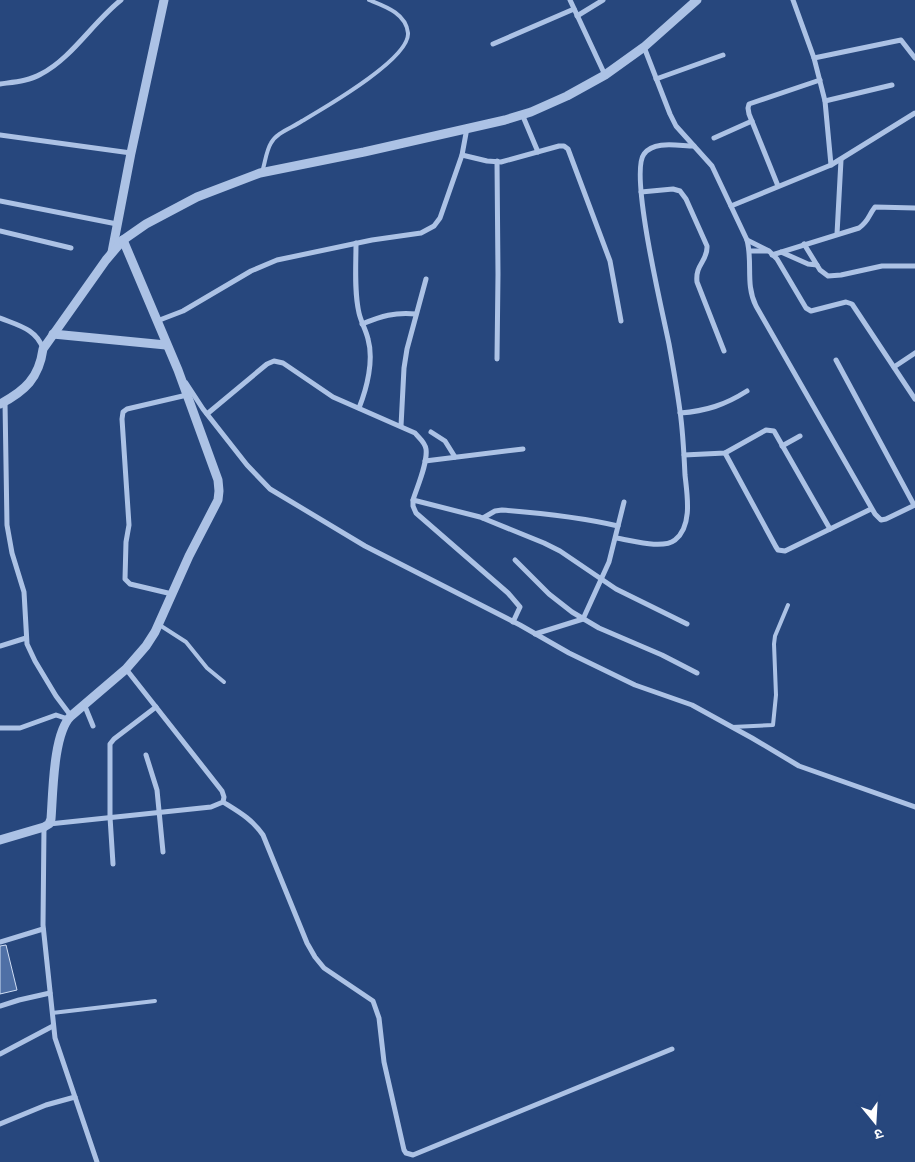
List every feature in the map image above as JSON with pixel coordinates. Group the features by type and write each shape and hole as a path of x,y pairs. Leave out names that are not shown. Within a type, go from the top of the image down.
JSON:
{"street":[{"path":"0,84 20,82 41,74 57,64 105,13 121,0"},
{"path":"112,252 164,0"},
{"path":"570,0 605,75"},
{"path":"577,16 603,0"},
{"path":"43,348 112,252 123,240 146,224 197,198 262,172 364,152 504,120 568,96 605,75 644,48 697,0"},
{"path":"793,0 814,58 825,101 831,165"},
{"path":"493,44 574,9"},
{"path":"814,58 902,40 915,58"},
{"path":"644,48 676,126 712,166 747,240 750,251 750,294 756,306 871,509 881,520 915,505 836,360"},
{"path":"656,79 723,55"},
{"path":"778,186 752,121 748,108 749,104 820,80"},
{"path":"825,101 892,85"},
{"path":"731,206 841,160 915,113"},
{"path":"522,114 538,152"},
{"path":"714,138 752,121"},
{"path":"157,321 183,311 251,271 276,260 356,243 421,233 434,226 440,218 462,155 468,128"},
{"path":"0,135 131,153"},
{"path":"616,538 646,544 665,544 674,541 681,534 686,520 687,498 680,412 669,344 644,221 640,165 642,155 650,149 661,145 694,146"},
{"path":"462,155 497,162 564,146 568,149 572,155 610,262 621,321"},
{"path":"837,234 841,160"},
{"path":"497,162 497,359"},
{"path":"641,192 673,189 680,191 686,199 707,246 707,252 696,274 697,282 724,351"},
{"path":"0,201 117,224"},
{"path":"750,251 781,252 859,228 867,222 870,213 875,207 915,208"},
{"path":"0,230 71,248"},
{"path":"97,1162 55,1038 43,929 46,826 51,820 57,747 69,717 126,669 146,646 218,500 219,491 218,480 178,370 123,240"},
{"path":"747,240 771,253 777,259 806,308 810,311 846,302 852,304 915,399"},
{"path":"356,243 357,297 370,351 368,382 359,408"},
{"path":"804,244 817,266 828,276 882,266 915,266"},
{"path":"781,252 817,266"},
{"path":"401,426 404,368 426,279"},
{"path":"362,324 388,314 416,314"},
{"path":"0,318 30,331 40,338 43,348 41,363 26,388 2,403 7,525 12,554 24,592 27,644 35,661 69,717"},
{"path":"53,334 166,345"},
{"path":"894,367 915,353"},
{"path":"207,414 267,364 274,361 283,363 334,397 415,433 423,441 426,450 425,461 413,500 416,513 508,593 520,607 513,622"},
{"path":"178,370 207,414 246,465 270,489 365,546 569,653 635,685 692,704 799,766 915,807"},
{"path":"680,412 698,412 716,408 732,401 747,391"},
{"path":"172,594 130,584 125,579 126,542 129,525 122,412 127,409 187,395"},
{"path":"684,455 725,453 766,430 774,431 830,529"},
{"path":"431,432 445,441 455,457"},
{"path":"782,446 800,436"},
{"path":"425,461 523,449"},
{"path":"725,453 778,550 785,550 871,509"},
{"path":"413,500 483,518 505,526 560,551 616,589 687,624"},
{"path":"535,634 583,619 609,562 624,502"},
{"path":"483,518 495,511 548,513 618,526"},
{"path":"515,560 549,594 583,619 697,673"},
{"path":"0,646 26,638"},
{"path":"126,669 222,791 224,796 223,802"},
{"path":"84,704 93,726"},
{"path":"113,864 110,816 110,744 156,707"},
{"path":"0,728 20,728 56,715 69,717"},
{"path":"146,755 157,790 163,852"},
{"path":"0,840 46,826 110,816 211,807 223,802"},
{"path":"223,802 255,823 263,835 314,957 324,968 373,1001 379,1018 384,1062 390,1092 406,1153 413,1154 672,1049"},
{"path":"0,942 43,929"},
{"path":"0,1006 50,993"},
{"path":"0,1054 53,1026"},
{"path":"0,1124 46,1105 75,1097"}],"lane":[{"path":"262,172 271,143 281,133 300,123 373,76 396,55 406,42 408,34 400,16 388,7 369,0"},
{"path":"732,727 773,724 776,695 775,636 788,605"},
{"path":"158,624 186,642 207,668 224,682"},
{"path":"52,1012 155,1001"}],"building":[{"path":"6,945 17,990 0,994 0,946"}]}
